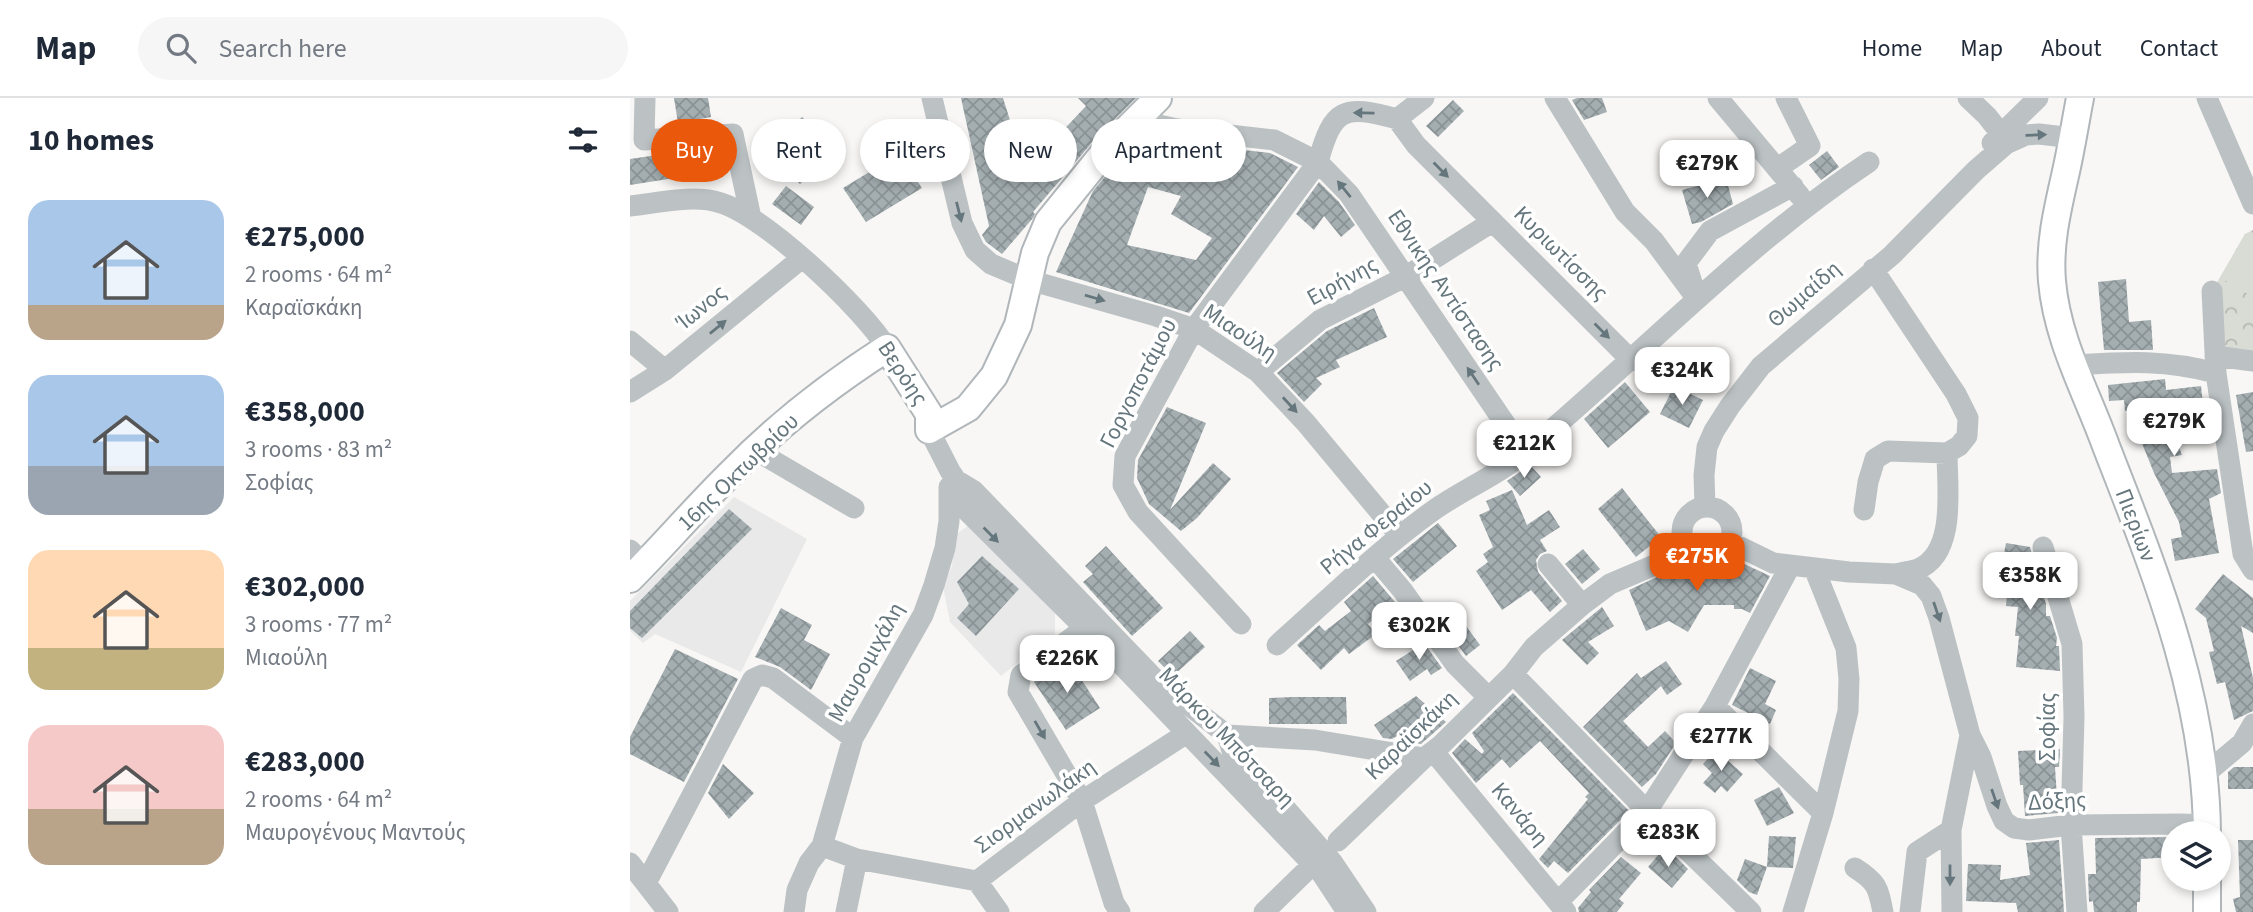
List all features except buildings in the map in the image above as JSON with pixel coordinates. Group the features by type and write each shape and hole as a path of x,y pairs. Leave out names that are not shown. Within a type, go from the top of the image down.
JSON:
{"main road":[{"path":"1137,119 1158,98"},
{"name":"Πιερίων","path":"2080,98 2052,241 2052,279 2056,311 2073,366 2168,608 2191,695 2204,775 2207,821"},
{"path":"929,430 968,408 994,376 1018,325 1035,253 1048,222 1091,168"},
{"name":"Βερόης","path":"881,352 892,378 918,422 929,430"},
{"name":"16ης Οκτωβρίου","path":"635,565 755,450 806,407 881,352"},
{"path":"2207,891 2207,912"}],"street":[{"path":"645,98 644,140 733,134 751,218"},
{"name":"Μιαούλη","path":"932,98 962,222 975,250 991,264 1029,280 1194,329 1258,372 1306,423 1401,537"},
{"path":"1397,119 1424,98"},
{"path":"1555,98 1625,212 1654,241 1697,299"},
{"path":"1718,98 1793,186 1807,207"},
{"path":"1778,168 1810,146 1786,98"},
{"path":"1968,98 2001,134"},
{"name":"Θωμαίδη","path":"1873,269 1939,195 2038,98"},
{"path":"2207,98 2253,204"},
{"name":"Γοργοποτάμου","path":"1241,624 1138,512 1123,485 1125,456 1194,329 1318,162 1329,126 1343,113 1369,111 1397,119"},
{"name":"Κυριωτίσσης","path":"1397,119 1416,145 1631,360"},
{"name":"Θωμαίδη","path":"1705,507 1707,447 1730,406 1761,366 1892,255 2006,144 2026,135 2073,138"},
{"name":"Εθνικης Αντίστασης","path":"1246,137 1274,140 1318,162 1349,194 1525,453"},
{"name":"Ρήγα Φεραίου","path":"1276,645 1435,509 1525,453 1697,299 1807,207 1869,162"},
{"path":"1697,299 1686,263 1710,231 1793,186"},
{"name":"Βερόης","path":"630,206 699,200 722,203 751,218 809,265 870,345 881,352"},
{"name":"Ειρήνης","path":"1258,372 1321,320 1405,276 1492,222"},
{"name":"Ίωνος","path":"630,392 665,370 809,265"},
{"path":"1864,510 1875,459 1888,451 1947,453 1959,446 1967,436 1968,418 1956,394 1873,269"},
{"path":"2212,291 2216,365 2243,554 2253,570"},
{"path":"630,341 665,370"},
{"path":"1631,360 1699,371 1712,382"},
{"path":"2073,366 2146,361 2185,365 2253,361"},
{"name":"Μάρκου Μπότσαρη","path":"929,430 953,475 959,503 1085,628 1322,874 1347,912"},
{"path":"755,450 854,508"},
{"path":"1730,542 1773,563 1790,566 1896,573 1920,568 1943,544 1947,518 1947,453"},
{"name":"Μάρκου Μπότσαρη","path":"953,475 974,491 1155,679 1227,735 1233,754 1258,777 1333,863 1366,912"},
{"name":"Μαυρομιχάλη","path":"794,912 797,890 809,863 822,846 853,738 917,625 934,585 945,548 953,475"},
{"path":"1696,509 1716,509 1728,519 1732,533 1730,542 1723,551 1708,557 1692,552 1682,537 1684,520 1696,509"},
{"name":"Καραϊσκάκη","path":"1338,841 1513,674 1534,647 1582,604 1610,584 1657,564 1687,546"},
{"name":"Σοφίας","path":"2043,547 2072,644 2074,717 2071,825 2077,912"},
{"path":"1376,559 1403,591 1455,664 1488,697"},
{"path":"1548,564 1582,604"},
{"path":"1563,907 1647,811 1716,706 1790,566"},
{"path":"1793,912 1823,813 1849,711 1846,648 1814,568"},
{"name":"Δόξης","path":"1896,573 1922,585 1931,596 1970,736 1982,757 2004,821 2014,828 2029,830 2071,825 2161,824"},
{"path":"1085,628 1021,674 1018,692 1082,801 1114,903 1120,912"},
{"path":"1513,674 1647,811 1751,912"},
{"path":"646,883 753,679 762,675 773,678 853,738"},
{"path":"1716,706 1823,813"},
{"path":"2204,775 2242,743 2253,724"},
{"name":"Σιορμανωλάκη","path":"822,846 857,859 977,881 1082,801 1187,733"},
{"path":"1227,735 1315,740 1428,755"},
{"path":"1952,912 1951,830 1970,736"},
{"name":"Κανάρη","path":"1428,755 1563,907"},
{"path":"1910,912 1917,852 1951,830"},
{"path":"846,912 857,859"},
{"path":"630,863 668,912"},
{"path":"1855,868 1878,886 1883,912"},
{"path":"1264,912 1304,873"},
{"path":"977,881 999,912"}],"shaded area":[{"path":"734,497 807,539 741,672 655,634 643,643 630,631 630,601"},
{"path":"969,525 1055,610 1055,634 1001,676 950,622 943,586 952,566 955,535"}],"green space":[{"path":"2253,230 2253,361 2215,356 2212,291 2245,234"},
{"path":"2245,234 2253,238 2253,297 2221,278"}]}
